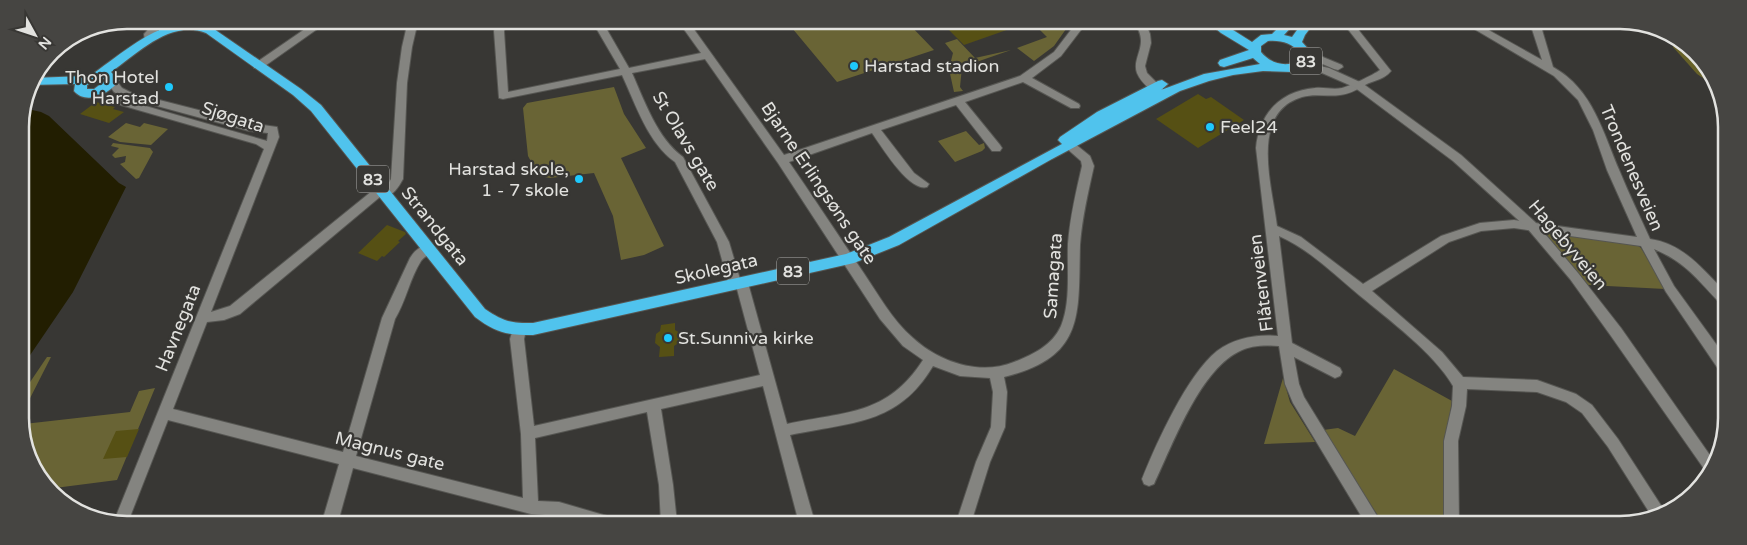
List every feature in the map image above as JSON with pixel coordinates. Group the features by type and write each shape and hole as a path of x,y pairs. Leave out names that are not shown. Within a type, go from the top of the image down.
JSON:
{"highway":[{"name":"83","path":"164,29 88,84 101,91 153,45 174,34 196,32 216,36"},
{"name":"83","path":"205,29 216,36"},
{"name":"83","path":"1223,29 1255,50 1262,60 1278,67"},
{"name":"83","path":"1244,29 1270,38 1296,43"},
{"name":"83","path":"1047,156 1085,125 1205,68 1233,62 1255,50 1258,42 1270,38 1281,29"},
{"name":"83","path":"1047,156 1070,146 1157,91 1233,71 1278,67 1293,68 1304,59 1296,43 1303,29"},
{"name":"Strandgata","path":"216,36 297,92 316,108 487,319 502,327 519,330"},
{"path":"88,84 105,75 112,80"},
{"name":"Sjøgata","path":"40,82 50,85 88,84"},
{"name":"Skolegata","path":"519,330 849,259 894,241 1047,156"}],"street":[{"path":"148,40 149,34 154,29"},
{"path":"258,66 312,29"},
{"path":"202,318 224,315 235,310 383,192 393,187 397,178 400,98 406,47 412,29"},
{"path":"499,29 503,96 707,55"},
{"name":"St Olavs gate","path":"602,29 625,70 650,124 668,152 679,160 723,242 767,379 805,516"},
{"name":"Bjarne Erlingsøns gate","path":"689,29 782,160 895,329 908,342 931,358"},
{"path":"782,160 1024,78 1050,62 1059,54 1078,29"},
{"path":"1143,29 1146,36 1146,44 1139,69 1143,78 1157,91"},
{"name":"Flåtenveien","path":"1353,29 1386,71 1340,92 1317,91 1295,96 1277,107 1266,122 1262,134 1262,148 1292,384 1298,399 1369,516"},
{"name":"Trondenesveien","path":"1479,29 1548,67 1582,98 1644,242 1670,289 1718,357"},
{"path":"1537,29 1548,67"},
{"name":"Hagebyveien","path":"1304,59 1358,85 1457,158 1531,225 1574,276 1616,332 1707,464"},
{"path":"1024,78 1075,106"},
{"name":"Sjøgata","path":"88,84 260,141 270,148 274,137 273,130 231,122 133,96 118,90 112,80"},
{"path":"958,100 996,148"},
{"path":"874,128 910,176 923,184"},
{"name":"Samagata","path":"931,358 958,370 976,374 996,373 1038,359 1052,350 1068,329 1072,309 1076,220 1088,166 1086,159 1070,146"},
{"name":"Havnegata","path":"123,516 270,148"},
{"path":"1362,291 1445,239 1467,230 1496,224 1531,225 1655,244 1678,254 1689,262 1718,293"},
{"path":"1273,230 1300,242 1362,291 1416,337 1452,371 1460,383 1461,392 1451,441 1451,516"},
{"path":"332,516 389,318 396,306 414,261 420,253 429,249"},
{"path":"519,330 517,339 521,357 528,434 531,507"},
{"path":"1148,479 1172,425 1212,364 1225,352 1248,342 1262,340 1286,344 1335,372"},
{"path":"781,431 874,411 892,403 912,386 931,358"},
{"path":"966,516 983,462 998,427 1000,392 996,373"},
{"path":"528,434 767,379"},
{"path":"1460,383 1537,386 1571,398 1587,409 1613,443 1656,510"},
{"path":"652,405 666,485 668,516"},
{"name":"Magnus gate","path":"164,413 531,507 559,509 585,516"}],"shaded area":[{"name":"Harstad stadion","path":"793,29 914,29 934,50 837,82"},
{"path":"1039,29 1066,29 1054,46 1034,61 1017,48 1047,37"},
{"path":"957,39 975,58 1011,50 962,67 960,87 963,91 954,92 949,69 953,53 945,43"},
{"path":"1673,44 1685,53 1702,72 1707,80 1697,74 1673,47"},
{"path":"614,87 624,114 646,148 621,158 664,246 644,255 621,260 613,216 594,173 550,178 539,176 528,156 523,108 527,103"},
{"path":"31,110 49,116 119,183 126,187 73,292 29,357 29,120"},
{"path":"126,123 140,127 144,123 168,129 151,145 120,142 108,137"},
{"path":"966,131 979,145 984,143 985,148 955,162 938,141"},
{"path":"113,143 150,148 153,152 139,178 136,179 120,164 125,162 126,156 115,158 112,155 119,148 111,146"},
{"path":"1548,231 1637,245 1641,248 1665,289 1588,285 1548,238"},
{"path":"47,357 51,357 29,400 29,384"},
{"path":"1394,369 1452,401 1444,451 1446,506 1444,516 1378,516 1323,430 1338,428 1355,436"},
{"path":"1283,378 1290,402 1315,442 1264,444"},
{"path":"155,388 117,480 58,488 45,473 39,462 34,450 29,423 130,412 139,391"}],"building":[{"path":"948,29 1010,29 964,45"},
{"path":"1198,94 1206,99 1211,97 1244,120 1198,148 1156,119"},
{"path":"96,102 115,107 113,109 124,112 109,123 80,114"},
{"path":"387,225 405,232 406,234 398,241 400,242 377,261 358,253"},
{"name":"St.Sunniva kirke","path":"675,323 675,330 680,333 680,342 674,346 674,356 659,357 660,347 655,343 656,334 660,331 661,325"},
{"path":"139,429 127,457 103,459 116,431"}],"place":[{"name":"Harstad stadion","path":"854,66"},
{"name":"Thon Hotel Harstad","path":"169,87"},
{"name":"Feel24","path":"1210,127"},
{"name":"Harstad skole, 1 - 7 skole","path":"579,179"},
{"name":"St.Sunniva kirke","path":"668,338"}]}
